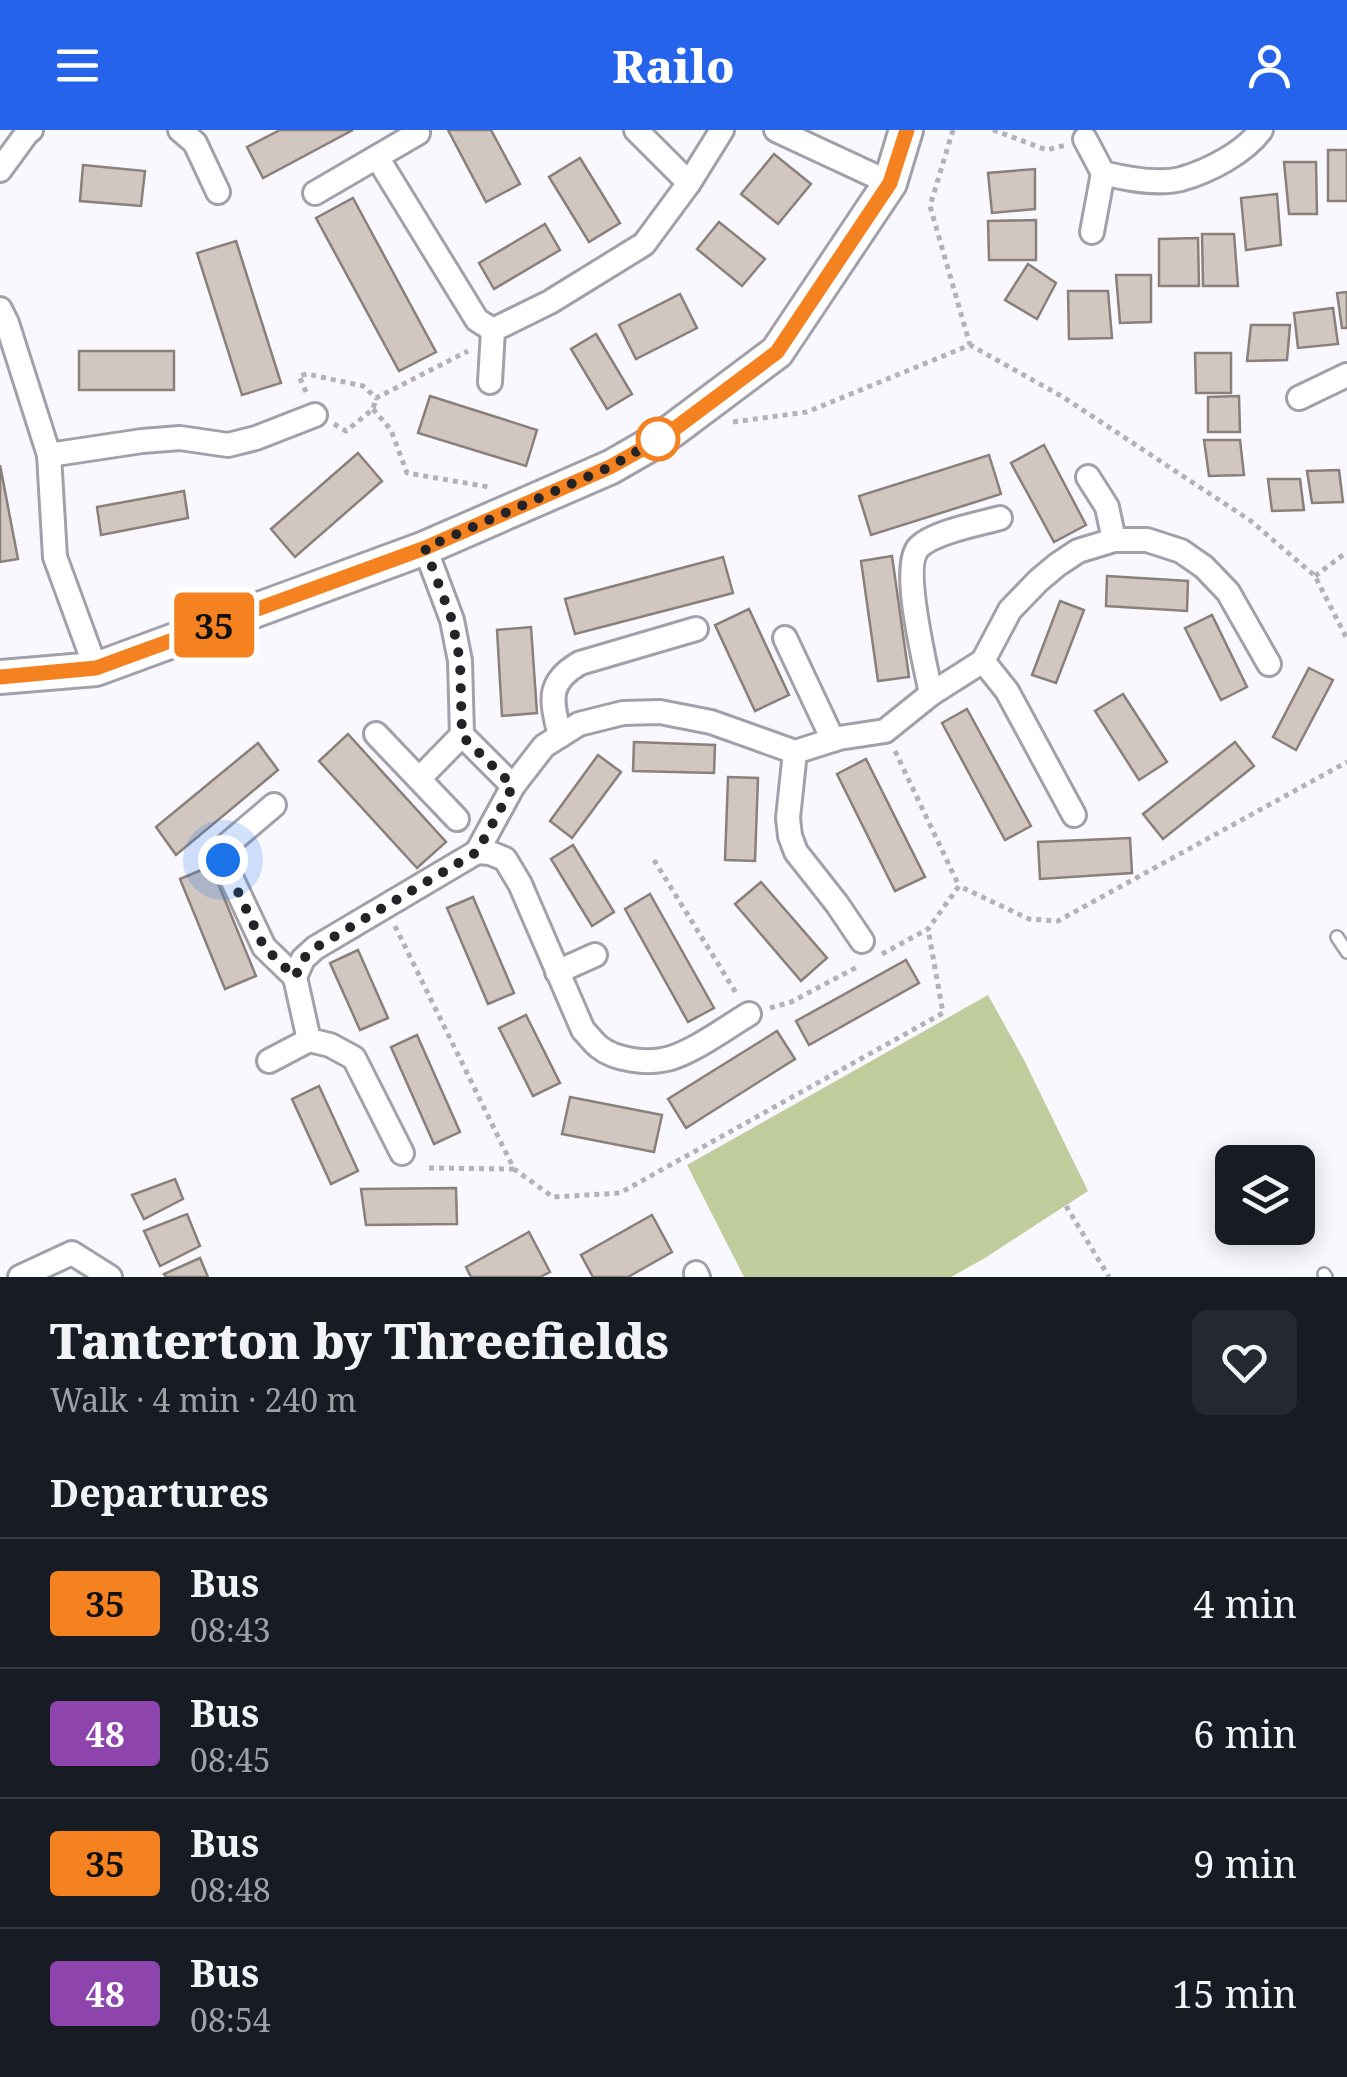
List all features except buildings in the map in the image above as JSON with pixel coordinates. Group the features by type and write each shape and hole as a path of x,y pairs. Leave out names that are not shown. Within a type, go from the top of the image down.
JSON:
{"street":[{"path":"180,130 195,143 218,192"},
{"path":"636,130 689,184"},
{"path":"493,330 550,302 644,244 689,184 722,130"},
{"path":"776,130 890,183"},
{"path":"0,677 96,668 425,548 624,460 673,430 777,352 890,183 906,130"},
{"path":"1103,173 1133,180 1179,180 1219,163 1252,142 1261,130"},
{"path":"0,170 27,131"},
{"path":"316,193 418,133"},
{"path":"1085,140 1103,173 1092,232"},
{"path":"377,158 476,320 493,330"},
{"path":"0,310 49,454 55,557 96,668"},
{"path":"490,382 493,330"},
{"path":"1299,398 1347,375"},
{"path":"49,454 180,438 228,445 315,414"},
{"path":"1088,476 1107,508 1114,540"},
{"path":"932,694 914,598 914,556 920,546 934,538 1000,518"},
{"path":"477,852 513,786 544,746 579,724 623,712 660,712 711,722 795,752 885,730 983,660 1010,610 1057,565 1078,552 1114,540 1181,550 1204,567 1228,592 1269,664"},
{"path":"425,548 452,620 460,661 462,736 513,786"},
{"path":"560,736 553,694 566,670 696,629"},
{"path":"785,638 833,740"},
{"path":"983,660 1006,691 1074,815"},
{"path":"376,734 457,819"},
{"path":"419,779 462,736"},
{"path":"795,752 788,818 796,852 869,949"},
{"path":"274,804 227,846 222,852 223,860 264,947 295,977 309,1040"},
{"path":"295,977 304,958 315,948 477,852 490,852 505,859 520,884 583,1030 600,1048 640,1060 667,1059 749,1014"},
{"path":"557,972 595,955"},
{"path":"269,1061 309,1040 330,1045 354,1058 402,1153"},
{"path":"20,1277 72,1253 110,1277"}],"lane":[{"path":"1337,937 1347,952"}],"path":[{"path":"952,130 930,206 970,345 1062,397 1251,522 1315,576 1347,639"},
{"path":"993,130 1047,150 1085,140"},
{"path":"376,398 363,386 306,374 299,376 315,414 346,431 373,409 376,398 482,343 493,330"},
{"path":"731,422 807,412 970,345"},
{"path":"373,409 391,430 407,473 498,488 508,512"},
{"path":"1315,576 1347,552"},
{"path":"885,730 959,886 1029,920 1058,921 1347,762"},
{"path":"654,860 749,1014 791,1002 860,966"},
{"path":"869,949 928,929 959,886"},
{"path":"429,1168 514,1169"},
{"path":"1066,1206 1110,1277"}],"green space":[{"path":"988,995 1088,1191 951,1277 744,1277 687,1165"}],"bus line":[{"name":"35","path":"0,677 96,668 425,548 610,467 651,444 777,352 890,183 907,130"}],"route":[{"path":"223,860 264,947 295,977 304,958 315,948 477,852 513,786 462,736 460,661 452,620 425,548 610,467 658,439"}]}
